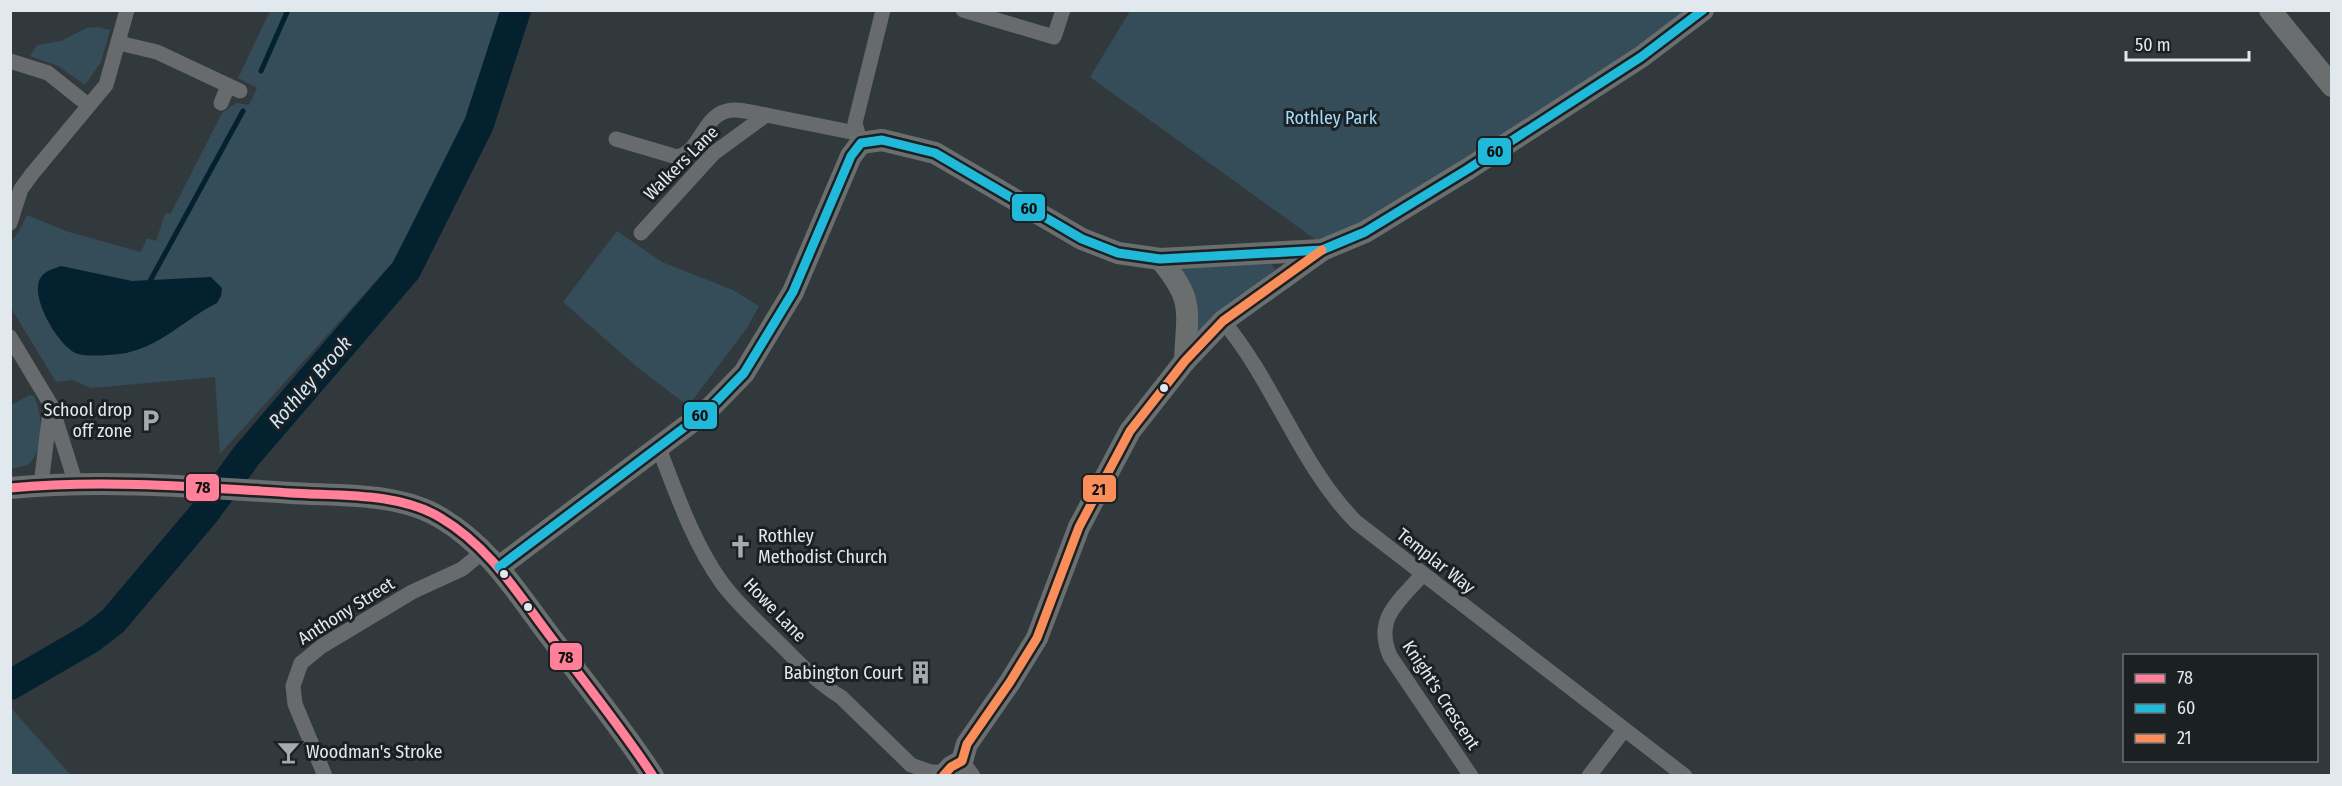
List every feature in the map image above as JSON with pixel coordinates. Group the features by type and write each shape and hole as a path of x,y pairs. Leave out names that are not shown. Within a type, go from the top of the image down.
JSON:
{"street":[{"path":"10,223 21,189 109,80 127,10"},
{"path":"500,567 723,396 753,362 784,311 858,138 855,123 883,10"},
{"path":"963,10 1054,37 1063,10"},
{"path":"956,771 967,744 1037,638 1075,536 1112,459 1130,431 1185,361 1223,321 1322,250 1359,235 1468,169 1657,46 1703,10"},
{"path":"2270,10 2331,86"},
{"path":"119,43 157,52 234,89 221,103"},
{"path":"10,61 48,73 88,105"},
{"path":"623,145 665,155 682,156 692,148 709,122 720,114 734,110 766,115 858,138 917,146 936,153 1082,239 1118,253 1160,259 1322,250"},
{"name":"Walkers Lane","path":"641,233 714,153 766,115"},
{"path":"1160,259 1185,292 1187,304 1185,361"},
{"name":"Templar Way","path":"1223,321 1243,347 1309,460 1336,501 1356,522 1685,776"},
{"path":"10,337 51,405 76,484"},
{"path":"41,485 51,405"},
{"name":"Howe Lane","path":"658,446 693,530 717,576 737,600 789,652 829,689 841,697 912,765 931,772 956,771"},
{"path":"10,488 76,484 354,497 409,505 441,518 484,551 500,567 653,776"},
{"name":"Anthony Street","path":"319,772 295,704 293,686 301,663 322,646 412,592 462,569 484,551"},
{"name":"Knight's Crescent","path":"1422,575 1384,623 1383,639 1390,656 1471,776"},
{"path":"1589,776 1624,730"}],"green space":[{"path":"270,11 503,11 466,123 392,263 220,454 215,377 91,388 72,380 56,382 11,308 11,242 27,215 69,232 141,252 147,238 156,241 165,214 171,213 222,113 236,103 249,105 257,88 238,78"},
{"name":"Rothley Park","path":"1130,11 1690,11 1675,23 1378,215 1344,231 1316,240 1090,77"},
{"path":"98,27 110,30 101,62 85,85 58,66 30,56 37,45 61,41 87,28"},
{"path":"617,231 662,262 733,290 759,306 747,328 688,406 637,367 563,302"},
{"path":"1271,263 1275,270 1197,333 1178,266"},
{"path":"30,395 34,396 39,413 40,441 34,458 28,465 11,469 11,405"},
{"path":"10,707 69,773 71,775 11,775"}],"shaded area":[{"path":"61,266 132,281 211,277 222,288 221,296 217,303 147,346 120,354 83,355 70,350 62,342 42,308 39,296 38,285 41,277 48,271"}],"waterway":[{"path":"261,71 288,10"},
{"name":"Rothley Brook","path":"10,685 91,638 113,621 206,511 247,455 406,270 479,124 516,10"},
{"path":"150,281 243,111"}],"transit line":[{"name":"60","path":"499,567 709,409 744,373 793,292 851,156 861,143 882,140 935,153 1082,239 1118,253 1160,259 1322,250 1365,232 1468,169 1641,57 1703,10"},
{"name":"21","path":"943,776 951,767 962,761 967,744 1037,638 1079,527 1130,431 1185,361 1223,321 1322,250"},
{"name":"78","path":"10,488 80,484 186,486 388,499 424,510 459,530 491,559 618,726 653,776"}],"place":[{"name":"School drop off zone","path":"150,420"},
{"name":"Rothley Methodist Church","path":"740,546"},
{"name":"Babington Court","path":"921,673"},
{"name":"Woodman's Stroke","path":"288,752"}]}
